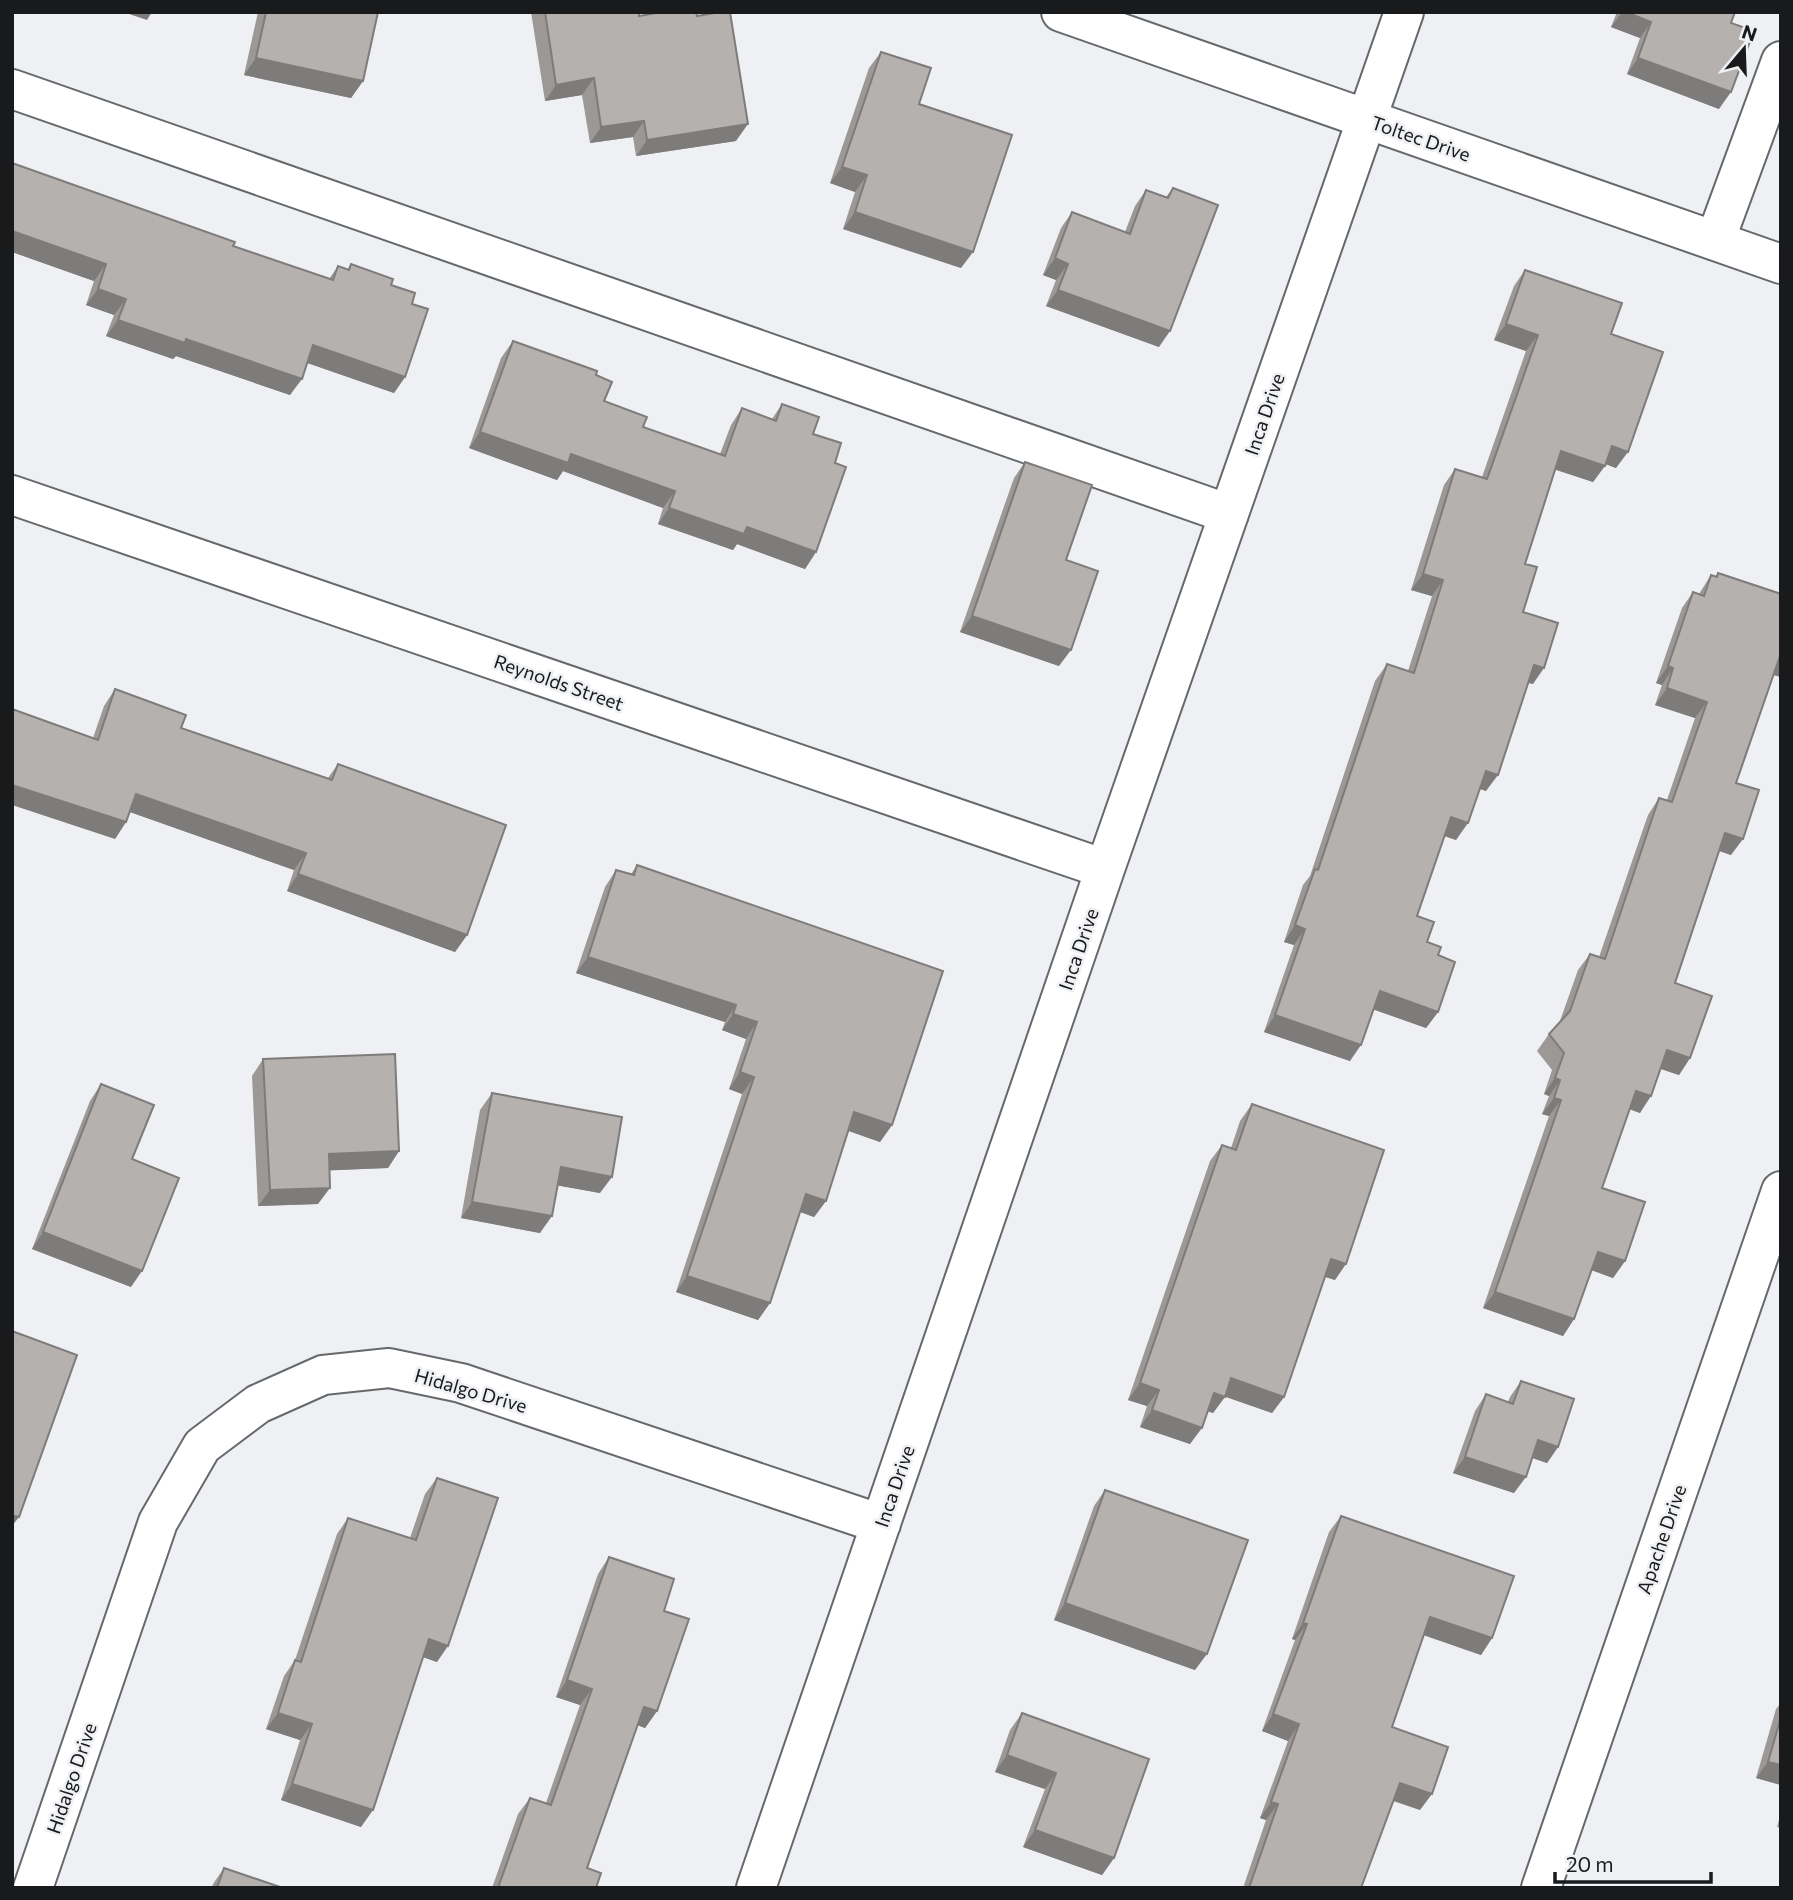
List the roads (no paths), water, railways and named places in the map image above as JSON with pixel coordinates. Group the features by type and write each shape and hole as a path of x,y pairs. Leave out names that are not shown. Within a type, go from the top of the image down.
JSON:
{"street":[{"name":"Toltec Drive","path":"1061,12 1781,264"},
{"name":"Inca Drive","path":"756,1888 1105,869 1404,12"},
{"path":"1715,241 1781,61"},
{"path":"12,89 1229,514"},
{"name":"Reynolds Street","path":"12,495 1105,869"},
{"name":"Apache Drive","path":"1541,1888 1781,1191"},
{"name":"Hidalgo Drive","path":"33,1888 158,1522 202,1446 258,1404 323,1376 389,1368 461,1383 881,1524"}]}
